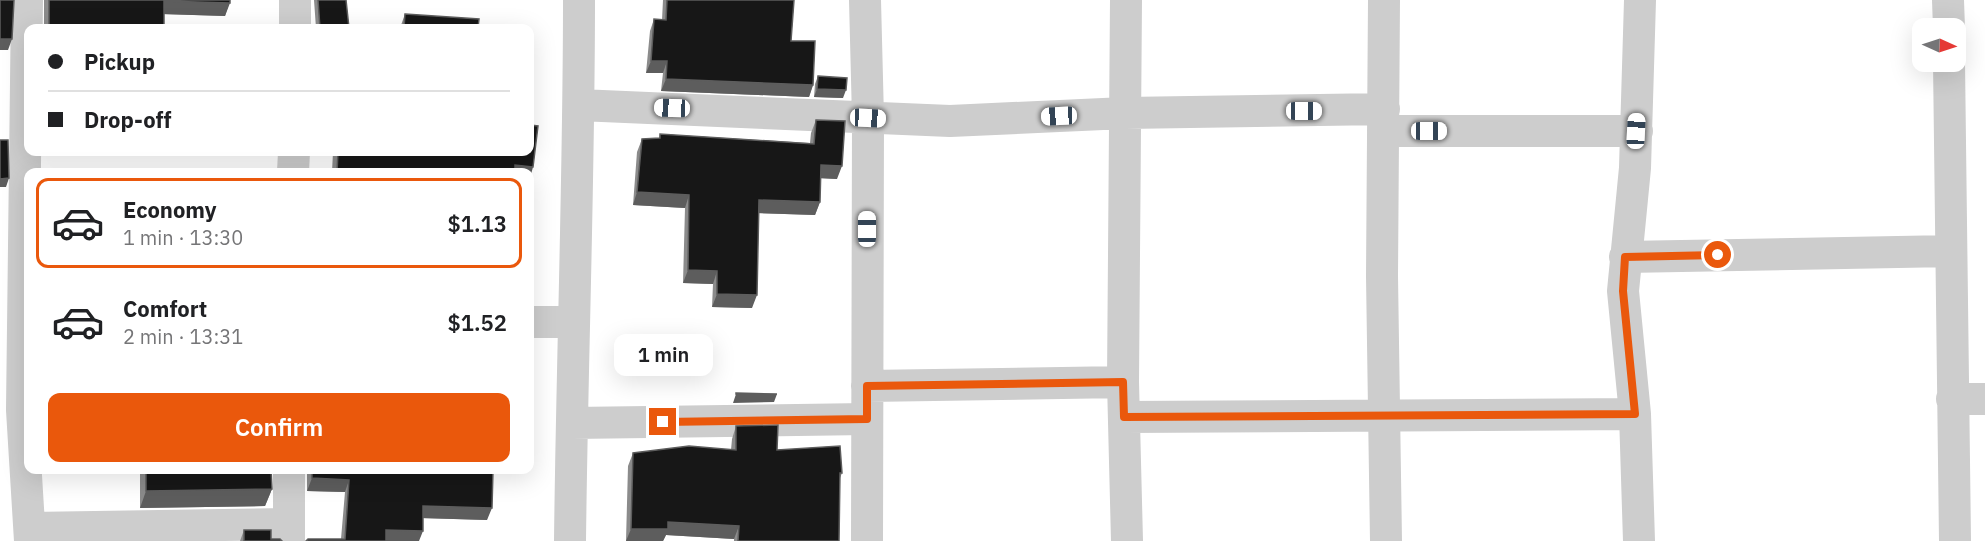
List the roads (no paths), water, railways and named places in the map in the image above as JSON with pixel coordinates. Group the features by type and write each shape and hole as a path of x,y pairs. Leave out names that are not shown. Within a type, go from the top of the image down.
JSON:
{"street":[{"path":"27,0 27,24"},
{"path":"295,0 295,24"},
{"path":"570,541 579,0"},
{"path":"865,0 868,118 867,541"},
{"path":"1126,0 1123,382 1127,541"},
{"path":"1384,0 1382,276 1386,541"},
{"path":"1639,541 1635,414 1623,291 1635,168 1640,0"},
{"path":"1948,0 1948,18"},
{"path":"1949,72 1955,541"},
{"path":"579,105 950,121 1125,113 1384,120 1636,131"},
{"path":"24,127 11,219 11,410 30,535 288,532 289,474"},
{"path":"1625,257 1951,251"},
{"path":"534,322 573,322"},
{"path":"867,386 1123,382"},
{"path":"1952,399 1985,399"},
{"path":"1124,417 1635,414"},
{"path":"572,423 867,419"}]}
